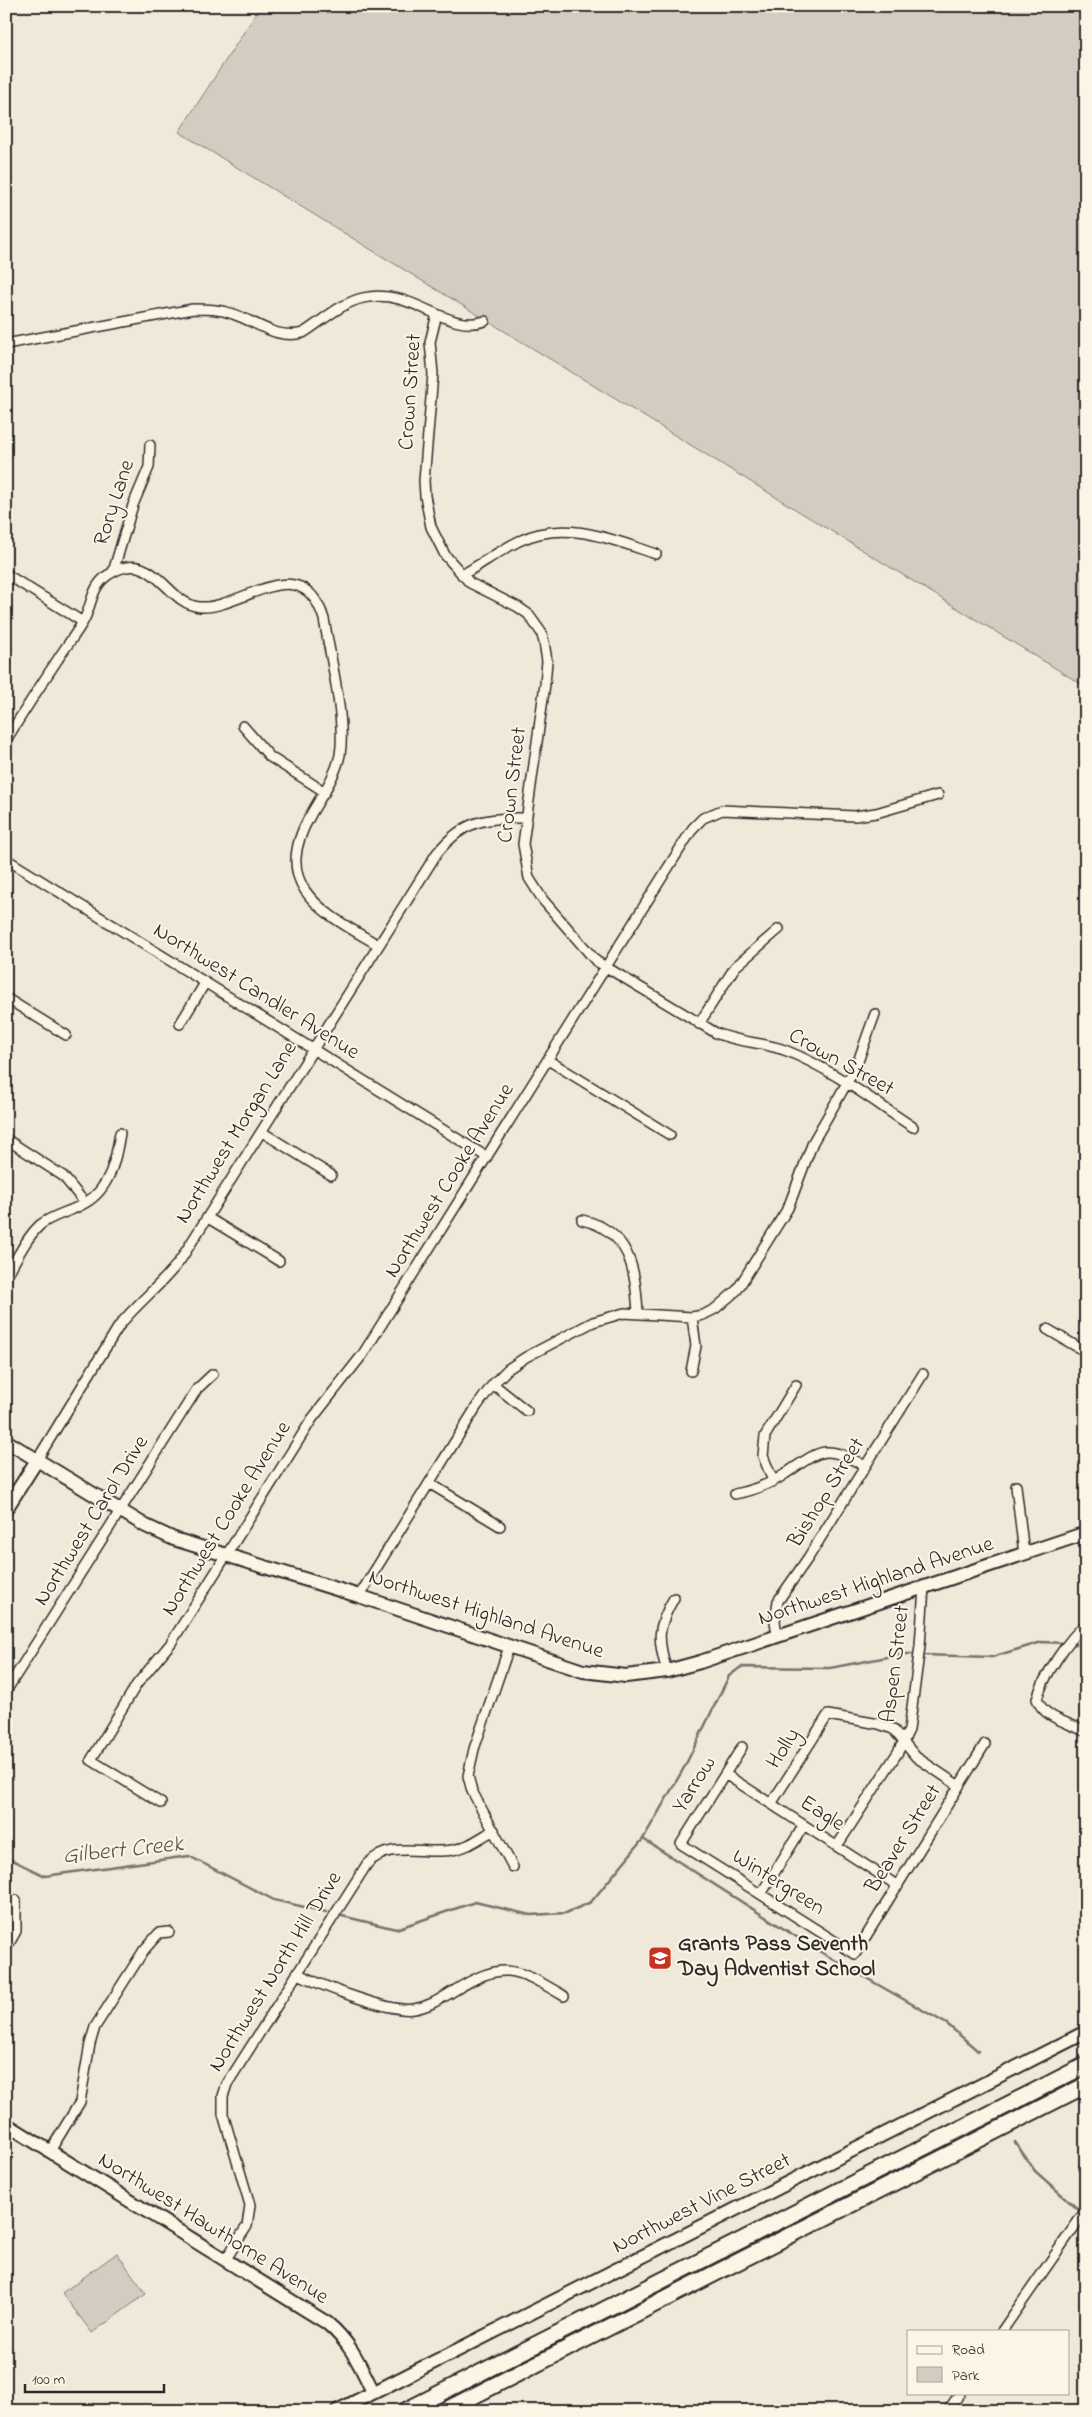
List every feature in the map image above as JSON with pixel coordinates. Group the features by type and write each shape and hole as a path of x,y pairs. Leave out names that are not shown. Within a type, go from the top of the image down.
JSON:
{"highway":[{"path":"405,2411 1086,2064"},
{"path":"444,2411 1086,2085"}],"street":[{"path":"6,344 194,308 232,314 284,336 303,333 352,302 378,296 399,298 464,324 485,321"},
{"name":"Crown Street","path":"437,314 430,342 432,374 424,496 431,527 438,543 462,575 481,590 518,607 528,614 541,632 544,642 547,661 523,844 529,878 543,900 585,949 605,967 699,1024 730,1039 776,1047 790,1052 847,1084 913,1127"},
{"name":"Rory Lane","path":"113,572 133,505 149,467 150,445"},
{"path":"462,575 520,540 536,534 564,530 590,533 656,554"},
{"path":"6,740 83,622 95,588 113,572 131,568 149,572 179,598 202,607 221,603 270,586 283,584 304,590 320,606 324,619 342,739 334,773 303,828 298,842 295,855 300,882 318,907 378,945"},
{"path":"6,574 83,622"},
{"path":"244,726 270,757 325,792"},
{"name":"Northwest Cooke Avenue","path":"161,1803 91,1760 137,1684 171,1643 312,1419 363,1354 693,828 703,818 712,813 734,809 816,816 855,816 876,813 938,795"},
{"name":"Northwest Morgan Lane","path":"6,1509 119,1326 174,1269 208,1218 437,853 456,833 482,820 525,818"},
{"name":"Northwest Candler Avenue","path":"6,859 487,1157"},
{"path":"699,1024 736,967 779,929"},
{"path":"180,1024 205,983"},
{"path":"6,998 66,1035"},
{"path":"359,1596 477,1406 493,1384 526,1357 556,1340 608,1316 638,1312 692,1317 703,1315 726,1301 749,1273 788,1208 813,1142 862,1055 868,1030 875,1014"},
{"path":"548,1060 670,1135"},
{"path":"262,1132 331,1175"},
{"path":"6,1277 40,1226 52,1218 86,1203 95,1196 111,1174 120,1133"},
{"path":"6,1139 63,1176 86,1203"},
{"path":"208,1218 279,1261"},
{"path":"582,1220 611,1233 627,1252 635,1274 638,1312"},
{"path":"691,1371 696,1346 692,1317"},
{"path":"1047,1329 1086,1352"},
{"name":"Northwest Carol Drive","path":"6,1692 197,1389 213,1374"},
{"name":"Bishop Street","path":"777,1635 775,1621 778,1600 794,1580 923,1374"},
{"path":"493,1384 527,1411"},
{"path":"773,1481 764,1456 764,1436 796,1385"},
{"name":"Northwest Highland Avenue","path":"6,1441 120,1511 174,1538 359,1596 595,1674 626,1676 667,1671 1086,1533"},
{"path":"735,1494 773,1481 805,1459 823,1452 841,1454 865,1466"},
{"path":"429,1483 500,1526"},
{"path":"1016,1486 1024,1554"},
{"name":"Aspen Street","path":"838,1846 909,1730 924,1587"},
{"path":"667,1671 660,1640 660,1631 664,1615 674,1598"},
{"path":"1086,1624 1063,1652 1045,1681 1037,1699 1040,1707 1046,1712 1086,1732"},
{"path":"509,1647 474,1749 468,1776 469,1785 513,1867"},
{"name":"Holly","path":"771,1804 828,1714 888,1727 904,1741"},
{"path":"904,1741 916,1756 959,1786"},
{"name":"Beaver Street","path":"855,1954 985,1744"},
{"name":"Yarrow","path":"681,1844 742,1747"},
{"name":"Eagle","path":"724,1774 898,1886"},
{"path":"760,1894 804,1825"},
{"name":"Northwest North Hill Drive","path":"226,2259 247,2226 250,2205 223,2114 223,2096 227,2084 358,1876 373,1858 383,1852 395,1850 437,1851 459,1849 494,1830"},
{"name":"Wintergreen","path":"681,1844 855,1954"},
{"path":"6,1949 16,1931 16,1900"},
{"path":"50,2151 80,2102 90,2044 95,2027 144,1950 159,1933 169,1932"},
{"path":"297,1973 325,1987 401,2009 423,2007 474,1978 498,1970 520,1972 535,1978 564,1996"},
{"name":"Northwest Vine Street","path":"337,2411 1086,2032"},
{"name":"Northwest Hawthorne Avenue","path":"6,2124 309,2310 344,2337 373,2392"},
{"path":"1003,2330 1086,2210"},
{"path":"948,2411 959,2394"}],"green space":[{"path":"261,6 1086,6 1086,687 179,132"},
{"path":"117,2253 146,2294 92,2333 62,2293"}],"waterway":[{"path":"922,1655 992,1657 1042,1642 1064,1643"},
{"path":"1072,1644 1086,1645"},
{"path":"342,1916 396,1929 475,1902 530,1915 566,1913 591,1902 643,1839 685,1766 729,1676 741,1667 830,1668 903,1654 916,1654"},
{"path":"643,1839 817,1950 947,2024 978,2051"},
{"name":"Gilbert Creek","path":"6,1857 45,1876 189,1856 274,1900 326,1912"},
{"path":"1015,2142 1035,2171 1081,2212"}],"place":[{"name":"Grants Pass Seventh Day Adventist School","path":"660,1958"}]}
